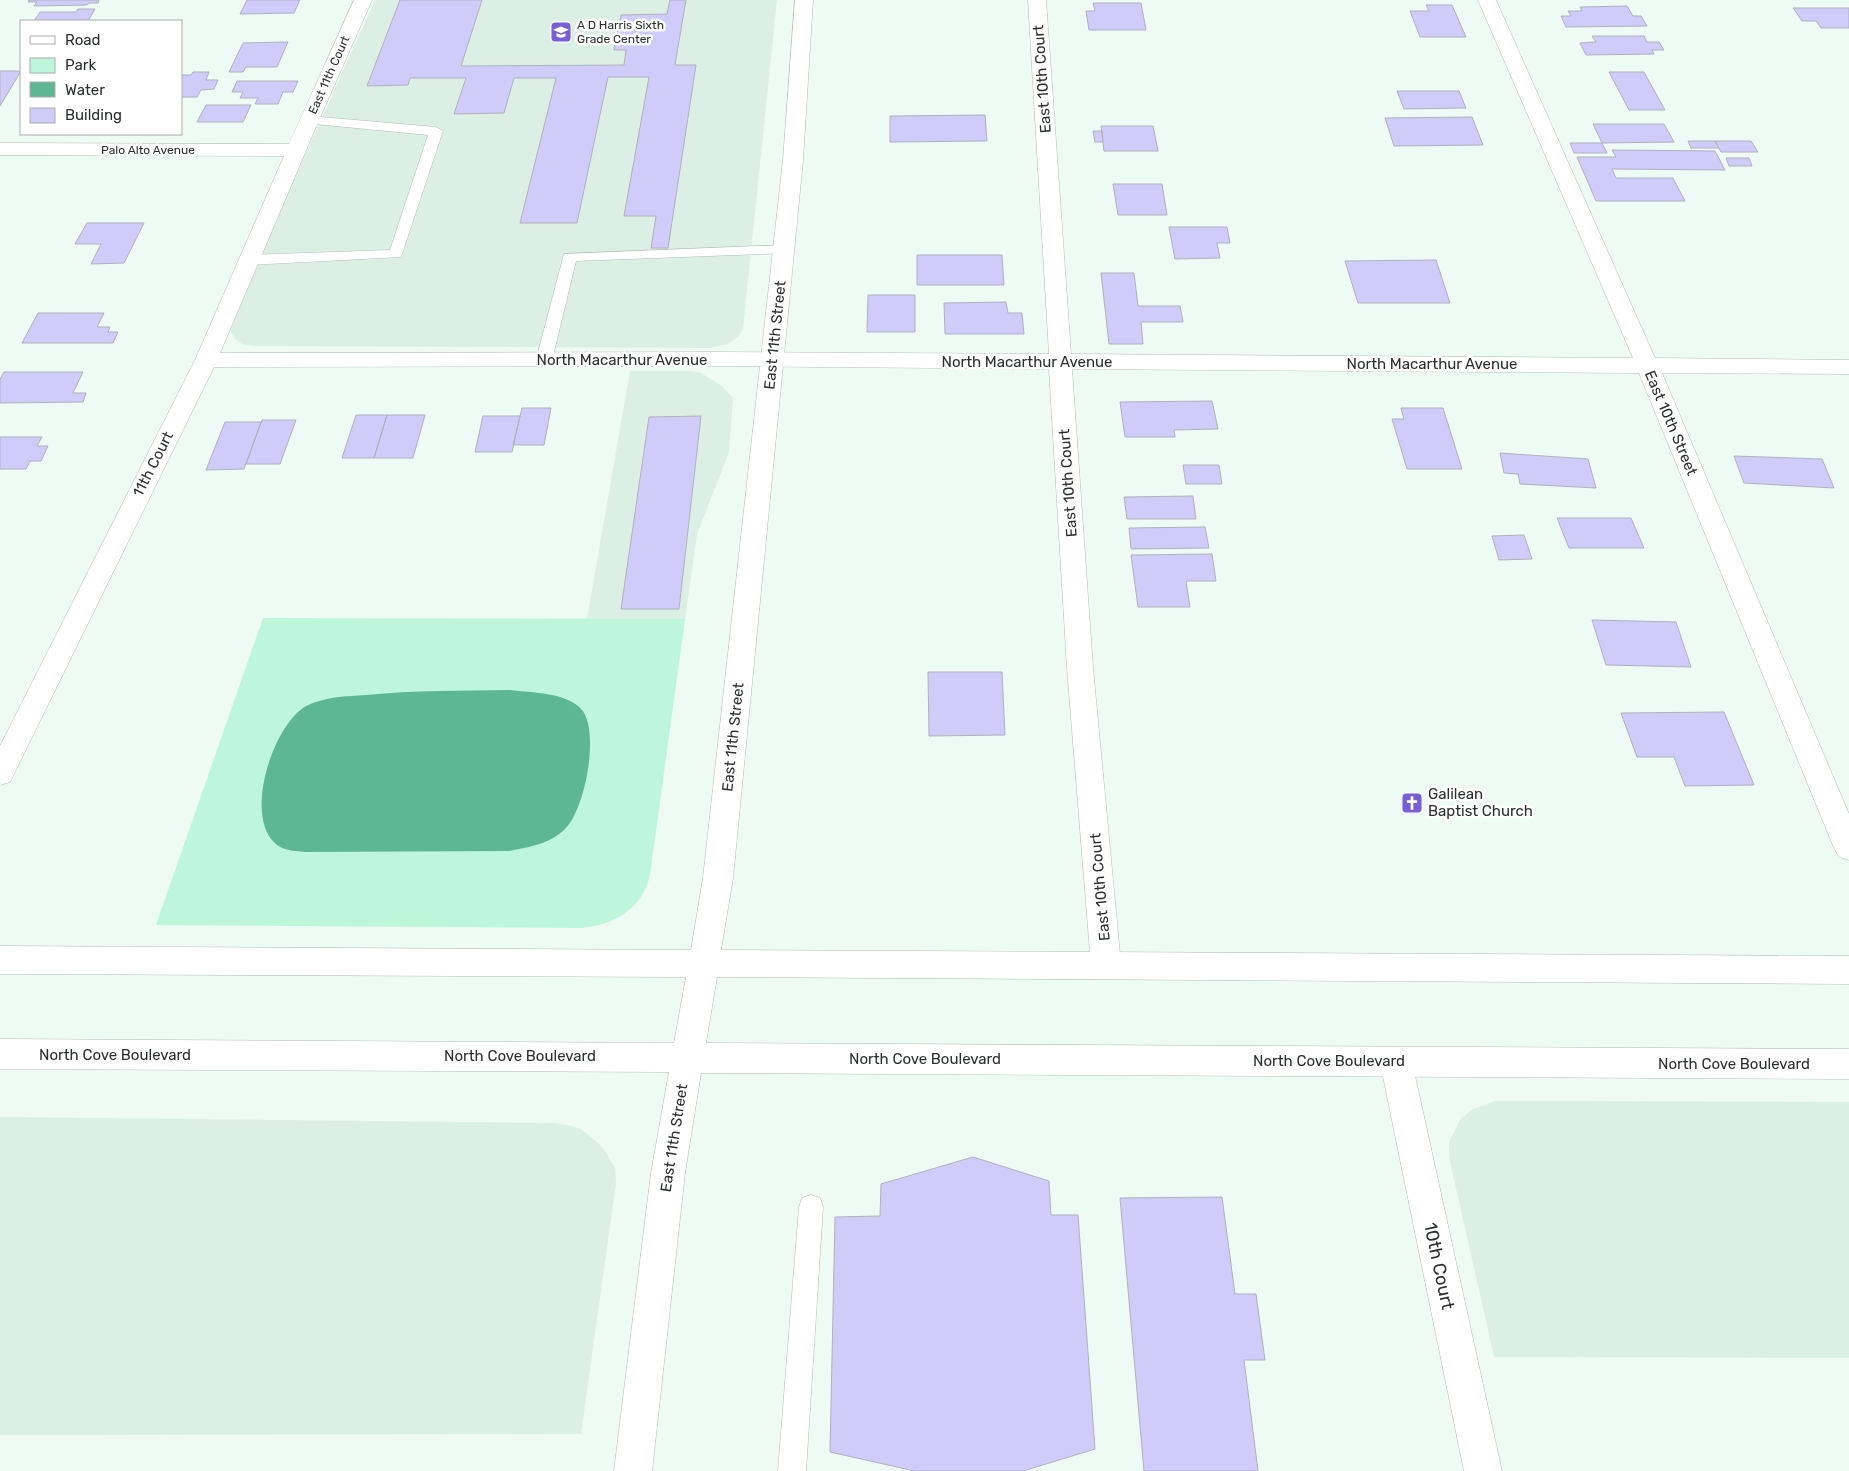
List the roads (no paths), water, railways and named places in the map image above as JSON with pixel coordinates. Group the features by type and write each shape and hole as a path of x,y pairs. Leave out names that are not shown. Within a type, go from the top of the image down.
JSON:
{"street":[{"name":"East 11th Court","path":"296,150 363,0"},
{"name":"East 11th Street","path":"633,1471 668,1173 720,868 794,151 804,0"},
{"name":"East 10th Court","path":"1037,0 1080,668 1106,965"},
{"name":"East 10th Street","path":"1488,0 1647,365 1849,848"},
{"name":"Palo Alto Avenue","path":"0,149 296,150"},
{"name":"11th Court","path":"0,774 206,360 296,150"},
{"name":"North Macarthur Avenue","path":"206,360 773,360 1849,367"},
{"path":"0,960 1849,970"},
{"name":"North Cove Boulevard","path":"0,1054 1849,1064"},
{"name":"10th Court","path":"1396,1062 1483,1471"}],"lane":[{"path":"248,260 396,254 436,131 309,120"},
{"path":"544,360 569,257 784,250"},
{"path":"792,1471 811,1207"}],"water":[{"path":"510,690 549,694 568,700 582,710 587,721 590,735 590,752 584,789 572,819 565,829 553,838 539,844 509,851 306,852 280,847 267,832 262,815 262,794 266,772 273,751 283,732 294,716 306,706 328,699 351,696 420,691"}],"place":[{"name":"A D Harris Sixth Grade Center","path":"561,32"},
{"name":"Galilean Baptist Church","path":"1412,803"}]}
